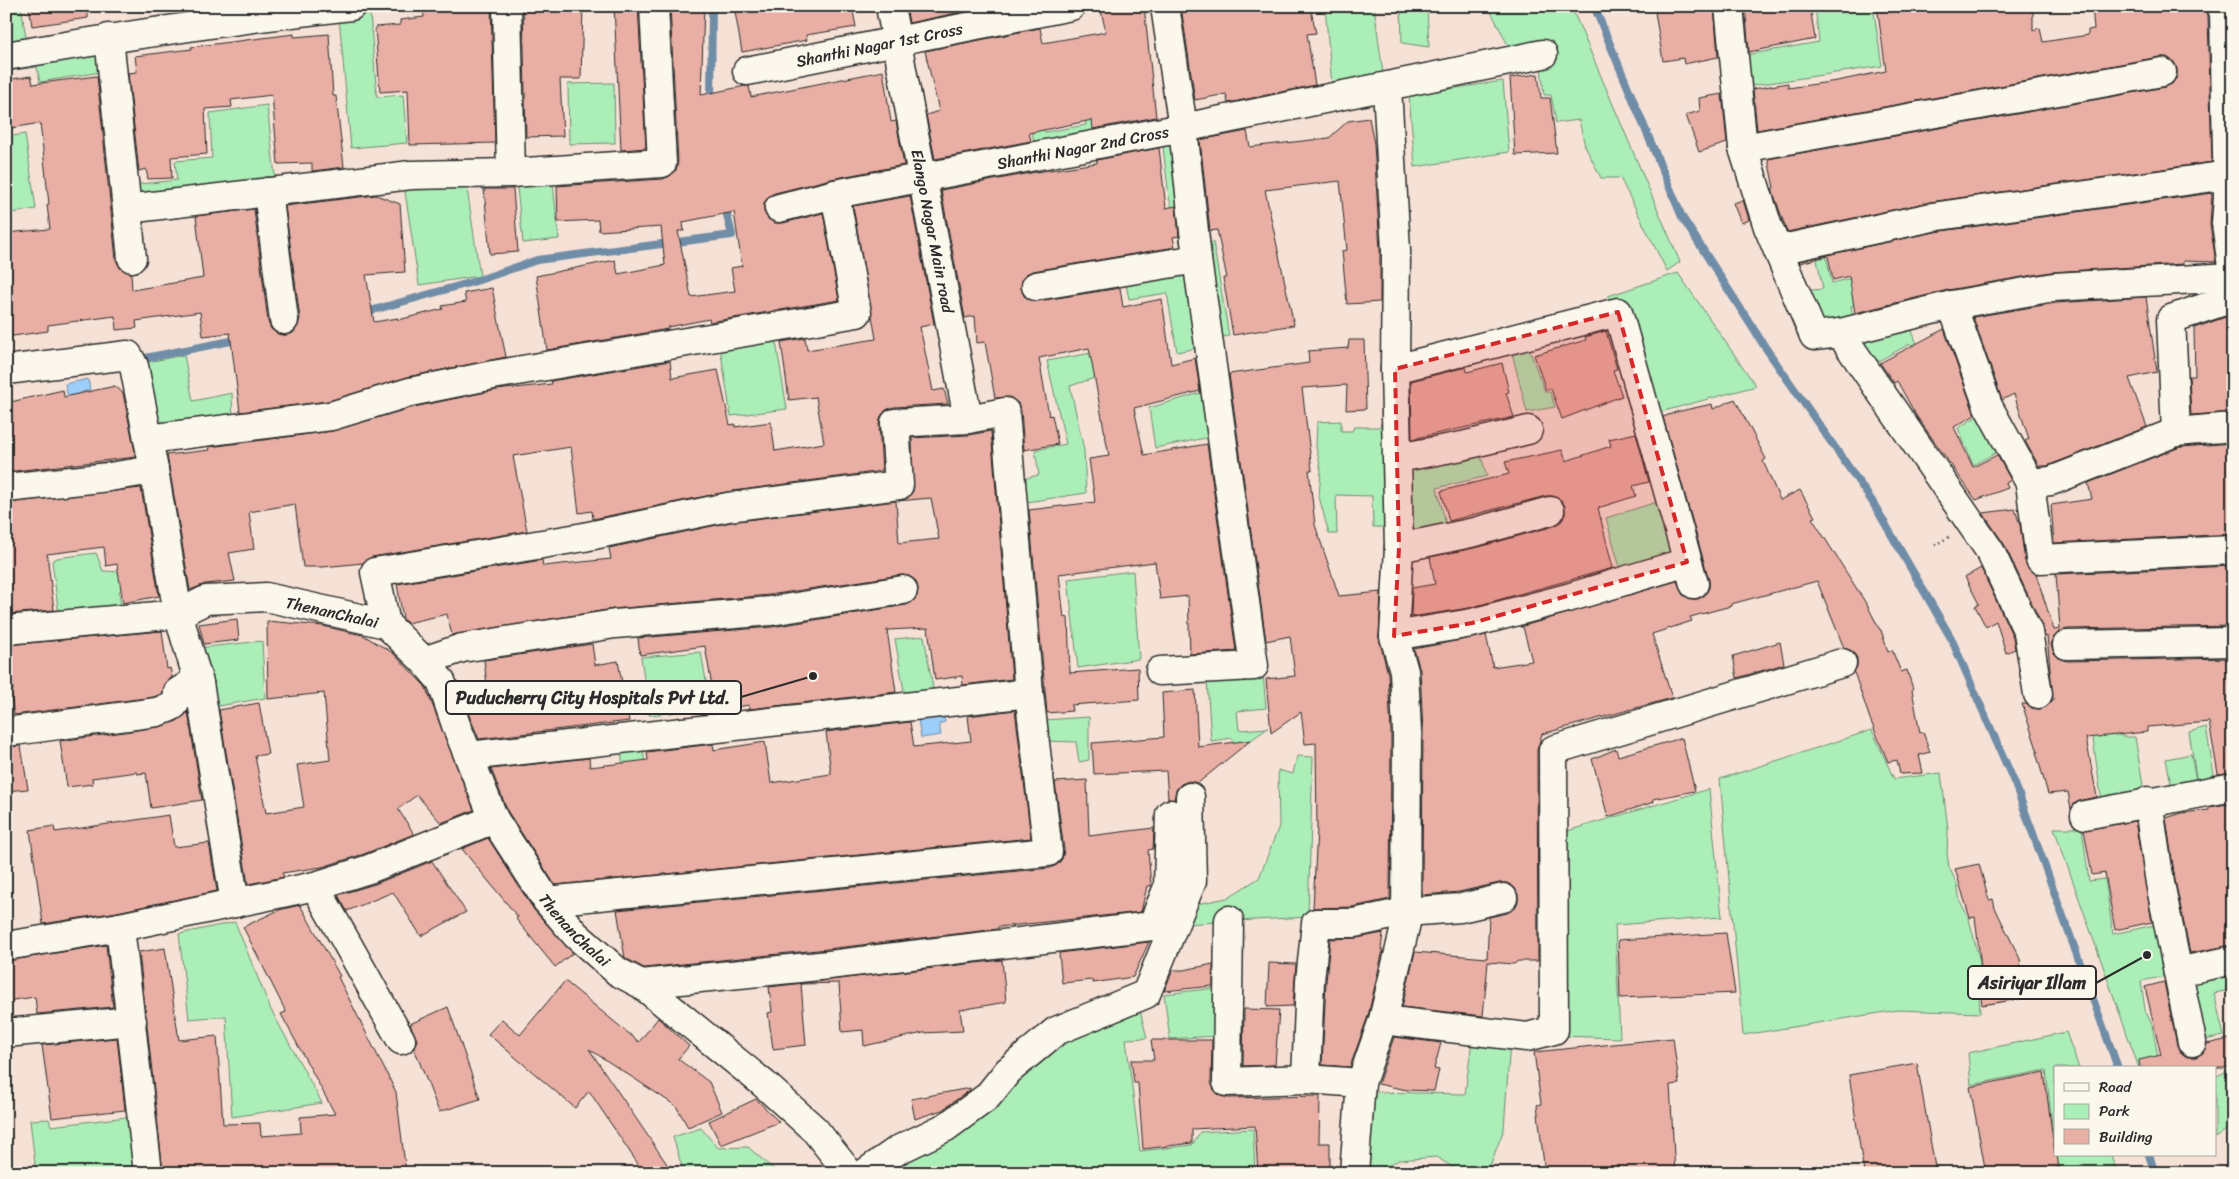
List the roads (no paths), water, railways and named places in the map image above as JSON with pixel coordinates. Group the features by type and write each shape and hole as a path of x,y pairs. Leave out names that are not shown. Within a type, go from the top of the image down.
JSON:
{"street":[{"path":"6,56 266,11 351,6"},
{"path":"507,6 512,173"},
{"path":"127,209 411,175 512,173 662,163 654,6"},
{"name":"Elango Nagar Main road","path":"890,6 968,419"},
{"name":"Shanthi Nagar 1st Cross","path":"747,71 1071,6"},
{"path":"1160,672 1254,666 1196,259 1183,128 1165,6"},
{"path":"1729,6 1743,148 1768,227 1814,336 1840,333 1952,305 2054,287 2233,276 2226,223 2228,175 2224,13 2221,6"},
{"path":"109,38 132,258"},
{"name":"Shanthi Nagar 2nd Cross","path":"778,208 835,194 1183,128 1542,54"},
{"path":"1743,148 2162,72"},
{"path":"1354,1173 1361,1083 1383,1020 1406,923 1407,732 1404,671 1394,636 1399,548 1395,368 1396,251 1387,87"},
{"path":"1778,250 1932,217 2228,175"},
{"path":"268,192 284,320"},
{"path":"148,440 331,416 410,392 493,375 857,313 835,194"},
{"path":"1036,286 1196,259"},
{"path":"2176,432 2171,319 2233,298"},
{"path":"1952,305 1988,406 2030,483 2040,559"},
{"path":"1394,636 1472,623 1571,596 1691,573 1618,312 1395,368"},
{"path":"1840,333 1990,551 2028,632 2038,694"},
{"path":"6,370 128,354 134,366 154,470 178,614 199,683 236,903"},
{"path":"386,624 376,572 584,537 728,507 899,485 895,423 968,419 1004,412 1029,693 1040,768 1048,852 547,901"},
{"path":"2030,483 2051,481 2176,432 2233,427"},
{"path":"1398,458 1462,446 1528,430"},
{"path":"6,488 109,477 154,470"},
{"path":"1399,548 1475,532 1550,511"},
{"path":"2003,579 2040,559 2233,550"},
{"path":"424,661 462,648 615,624 771,611 903,590"},
{"name":"ThenanChalai","path":"178,614 206,600 266,597 386,624 424,661 441,681 494,820 547,901 576,935 618,972 640,984 764,1084 815,1130 849,1173"},
{"path":"6,630 178,614"},
{"path":"2067,646 2233,642"},
{"path":"1383,1020 1527,1037 1554,1030 1553,750 1842,663"},
{"path":"6,732 157,712 173,706 177,702 178,692 189,685 199,683"},
{"path":"469,756 1029,693"},
{"path":"2085,814 2233,787"},
{"path":"2148,801 2160,883 2192,1042"},
{"path":"640,984 829,965 1152,926 1168,887 1180,806 1192,881 1146,994 1056,1031 1008,1071 988,1097 946,1127 898,1150 865,1173"},
{"path":"6,946 120,927 315,886 369,869 494,820"},
{"path":"315,886 401,1040"},
{"path":"1306,1079 1310,981 1316,923 1354,923 1405,912 1462,908 1504,898"},
{"path":"1229,920 1227,1082 1306,1079 1361,1083"},
{"path":"120,927 148,1173"},
{"path":"2178,972 2233,960"},
{"path":"6,1033 132,1021"}],"water":[{"path":"88,379 90,390 82,392 75,432 65,384"},
{"path":"943,709 945,722 939,724 941,735 921,738 917,713"}],"waterway":[{"path":"711,103 712,6"},
{"path":"1594,6 1682,217 1765,347 1872,501 1951,638 2015,784 2117,1066"},
{"path":"363,313 476,281 537,260 732,235 724,203"},
{"path":"135,360 241,339"},
{"path":"2149,1156 2155,1173"}],"place":[{"name":"Puducherry City Hospitals Pvt Ltd.","path":"813,676"},
{"name":"Asiriyar Illam","path":"2147,955"}]}
